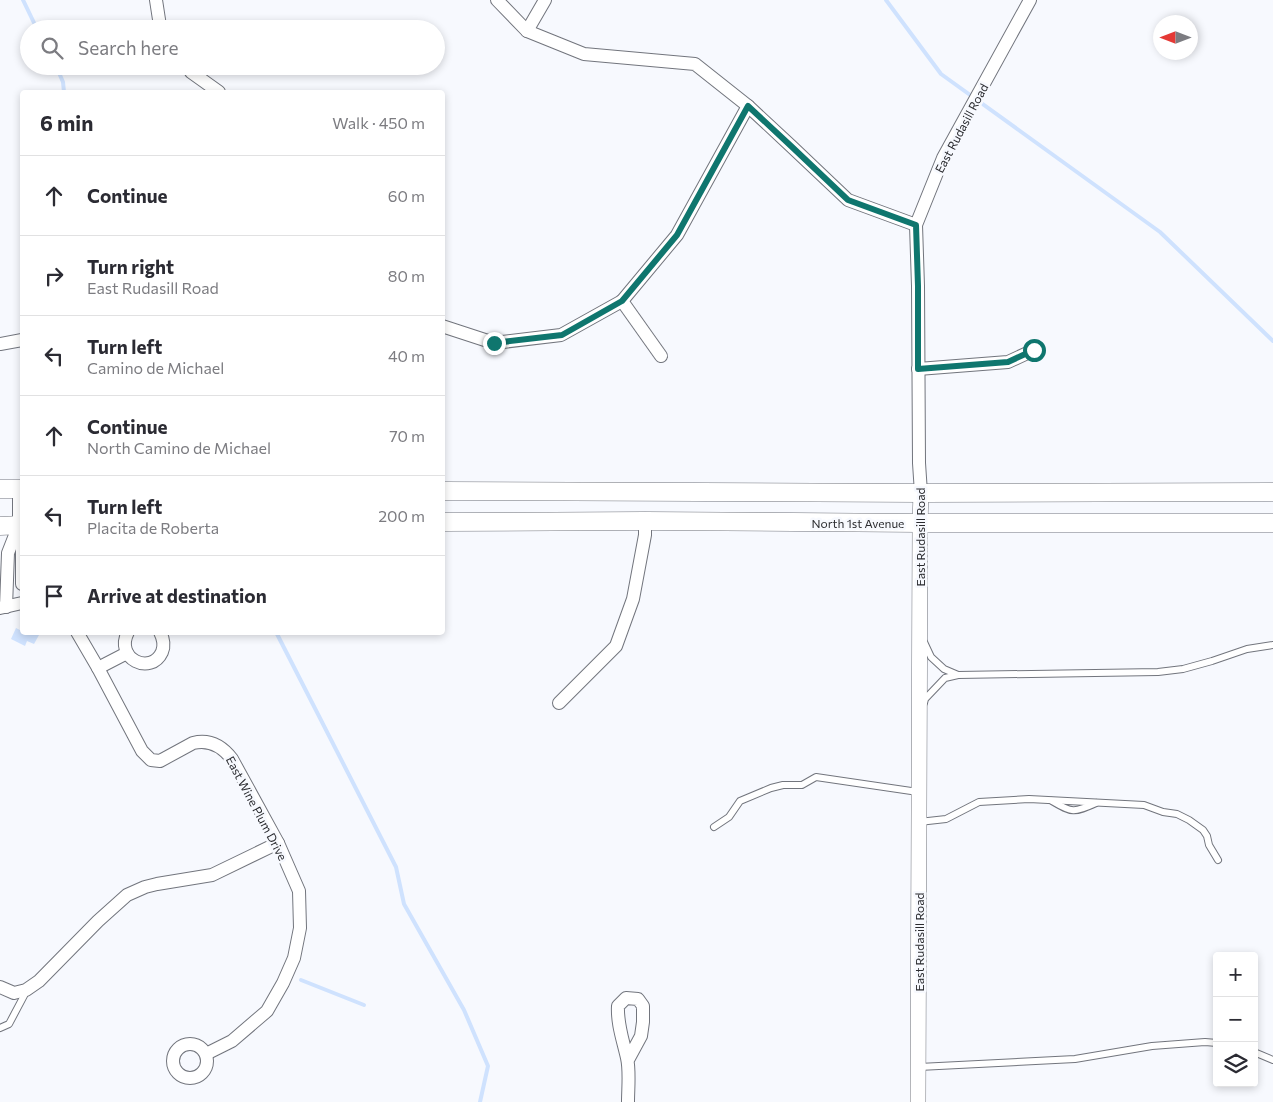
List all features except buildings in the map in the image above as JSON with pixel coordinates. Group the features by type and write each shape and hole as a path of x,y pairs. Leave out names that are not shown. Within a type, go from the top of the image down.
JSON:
{"main road":[{"path":"0,489 20,489"},
{"path":"445,491 1273,492"},
{"name":"North 1st Avenue","path":"445,522 1273,523"},
{"path":"0,526 20,526"}],"street":[{"path":"156,0 159,20"},
{"path":"497,0 527,31 584,54 695,64 748,106 848,200 916,225"},
{"path":"527,31 545,0"},
{"name":"East Rudasill Road","path":"918,1102 920,523 922,493 919,464 916,225 943,158 1030,0"},
{"path":"195,75 216,90"},
{"path":"445,327 494,343 562,335 622,301 677,235 748,106"},
{"path":"622,301 661,356"},
{"path":"0,344 20,340"},
{"path":"918,369 1008,362 1034,350"},
{"path":"559,703 616,646 633,599 645,535 645,521"},
{"path":"20,528 8,553 3,607 20,603"},
{"name":"East Wine Plum Drive","path":"79,635 142,751 151,760 160,761 198,742 216,744 232,758 278,843 299,891 300,928 294,958 283,983 267,1011 232,1041 206,1054"},
{"path":"127,635 125,643 127,653 131,659 144,664 150,663 161,654 164,641 161,635"},
{"path":"98,668 127,653"},
{"path":"0,987 14,993 28,989 40,981 98,921 127,895 157,884 212,875 278,843"},
{"path":"628,1060 628,1102"}],"lane":[{"path":"920,632 931,657 944,669 958,675"},
{"path":"920,713 925,699 945,678 958,675 1158,672 1183,669 1247,649 1273,645"},
{"path":"714,827 729,817 740,801 771,788 802,786 816,777 919,792"},
{"path":"919,822 946,819 979,802 1029,799 1144,805 1163,812 1177,814 1203,830 1218,860"},
{"path":"0,1028 9,1024 28,989"},
{"path":"919,1067 1074,1059 1152,1046 1213,1042"},
{"path":"1258,1054 1273,1060"}],"water":[{"path":"16,628 20,630 20,635 39,635 34,644 27,641 25,646 11,639"}],"waterway":[{"path":"23,0 33,20"},
{"path":"886,0 941,74 1160,232 1273,341"},
{"path":"60,75 64,90"},
{"path":"278,635 396,867 404,904 464,1010 488,1066 480,1102"},
{"path":"301,980 364,1005"}],"route":[{"path":"494,343 562,335 622,301 677,235 748,106 848,200 916,225 918,369 1008,362 1034,350"}]}
